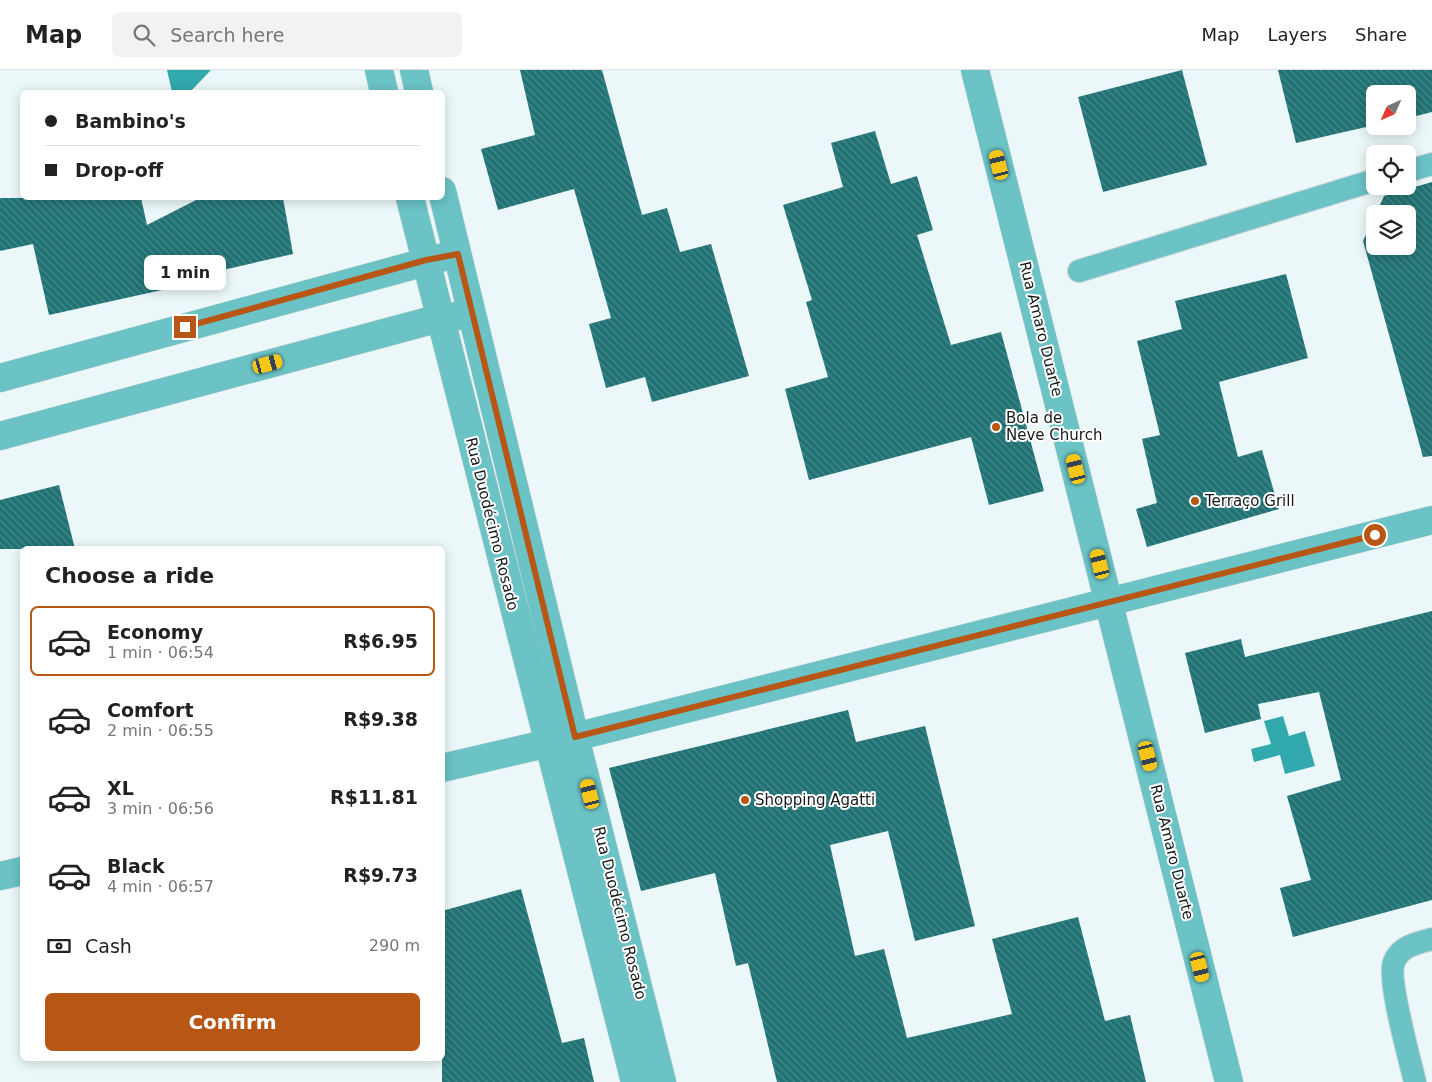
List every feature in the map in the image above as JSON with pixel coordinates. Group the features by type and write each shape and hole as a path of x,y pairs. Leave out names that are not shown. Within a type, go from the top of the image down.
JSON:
{"street":[{"path":"379,70 384,90"},
{"path":"414,70 419,90"},
{"name":"Rua Amaro Duarte","path":"975,70 1229,1082"},
{"name":"Rua Duodécimo Rosado","path":"411,200 634,1082"},
{"name":"Rua Duodécimo Rosado","path":"444,200 575,737 662,1082"},
{"path":"0,378 426,260 458,254"},
{"path":"0,436 440,318 472,313"},
{"path":"445,767 575,737 1432,520"},
{"path":"0,876 20,871"}],"lane":[{"path":"1416,169 1432,164"},
{"path":"1079,271 1366,183"},
{"path":"1415,1082 1398,1014 1392,970 1394,962 1402,951 1415,944 1432,939"}],"water":[{"path":"167,70 211,70 192,90 172,90"},
{"path":"1283,716 1289,736 1305,731 1315,766 1285,774 1280,755 1254,762 1251,749 1271,744 1264,721"}],"building":[{"path":"520,70 602,70 642,215 667,208 680,252 711,244 749,376 652,402 645,377 606,388 589,324 611,318 574,189 498,210 481,149 535,135"},
{"path":"1182,70 1207,165 1103,192 1078,97"},
{"path":"1278,70 1432,70 1432,112 1416,116 1416,85 1366,85 1366,127 1296,143"},
{"path":"875,131 891,184 917,176 933,230 917,235 951,345 1001,332 1044,491 989,505 971,437 809,480 785,389 828,377 806,302 812,300 783,205 843,187 831,143"},
{"path":"1432,182 1432,456 1423,457 1367,255 1416,255 1416,205 1380,205 1384,196 1387,195 1416,195 1416,187"},
{"path":"0,198 20,198 20,200 141,200 147,225 196,200 283,200 293,254 161,284 162,290 49,315 33,244 0,251"},
{"path":"1366,235 1366,252 1363,241"},
{"path":"1286,274 1308,358 1219,382 1238,457 1262,450 1279,509 1147,547 1136,509 1157,503 1142,439 1160,435 1137,341 1182,329 1175,301"},
{"path":"59,485 74,546 20,546 20,549 0,549 0,500"},
{"path":"1432,611 1432,900 1293,937 1280,888 1311,880 1287,796 1341,780 1319,692 1258,704 1261,719 1205,733 1185,653 1241,639 1245,657"},
{"path":"848,710 856,742 925,726 975,926 915,941 888,831 830,845 855,956 884,949 907,1038 1012,1014 992,939 1078,917 1105,1021 1130,1015 1146,1082 777,1082 748,963 736,966 715,873 641,891 609,768"},
{"path":"521,889 562,1043 584,1038 594,1082 442,1082 442,1061 445,1061 445,910"}],"place":[{"name":"Bola de Neve Church","path":"996,427"},
{"name":"Terraço Grill","path":"1195,501"},
{"name":"Shopping Agatti","path":"745,800"}],"route":[{"path":"185,327 426,260 458,254 575,737 1375,535"}]}
